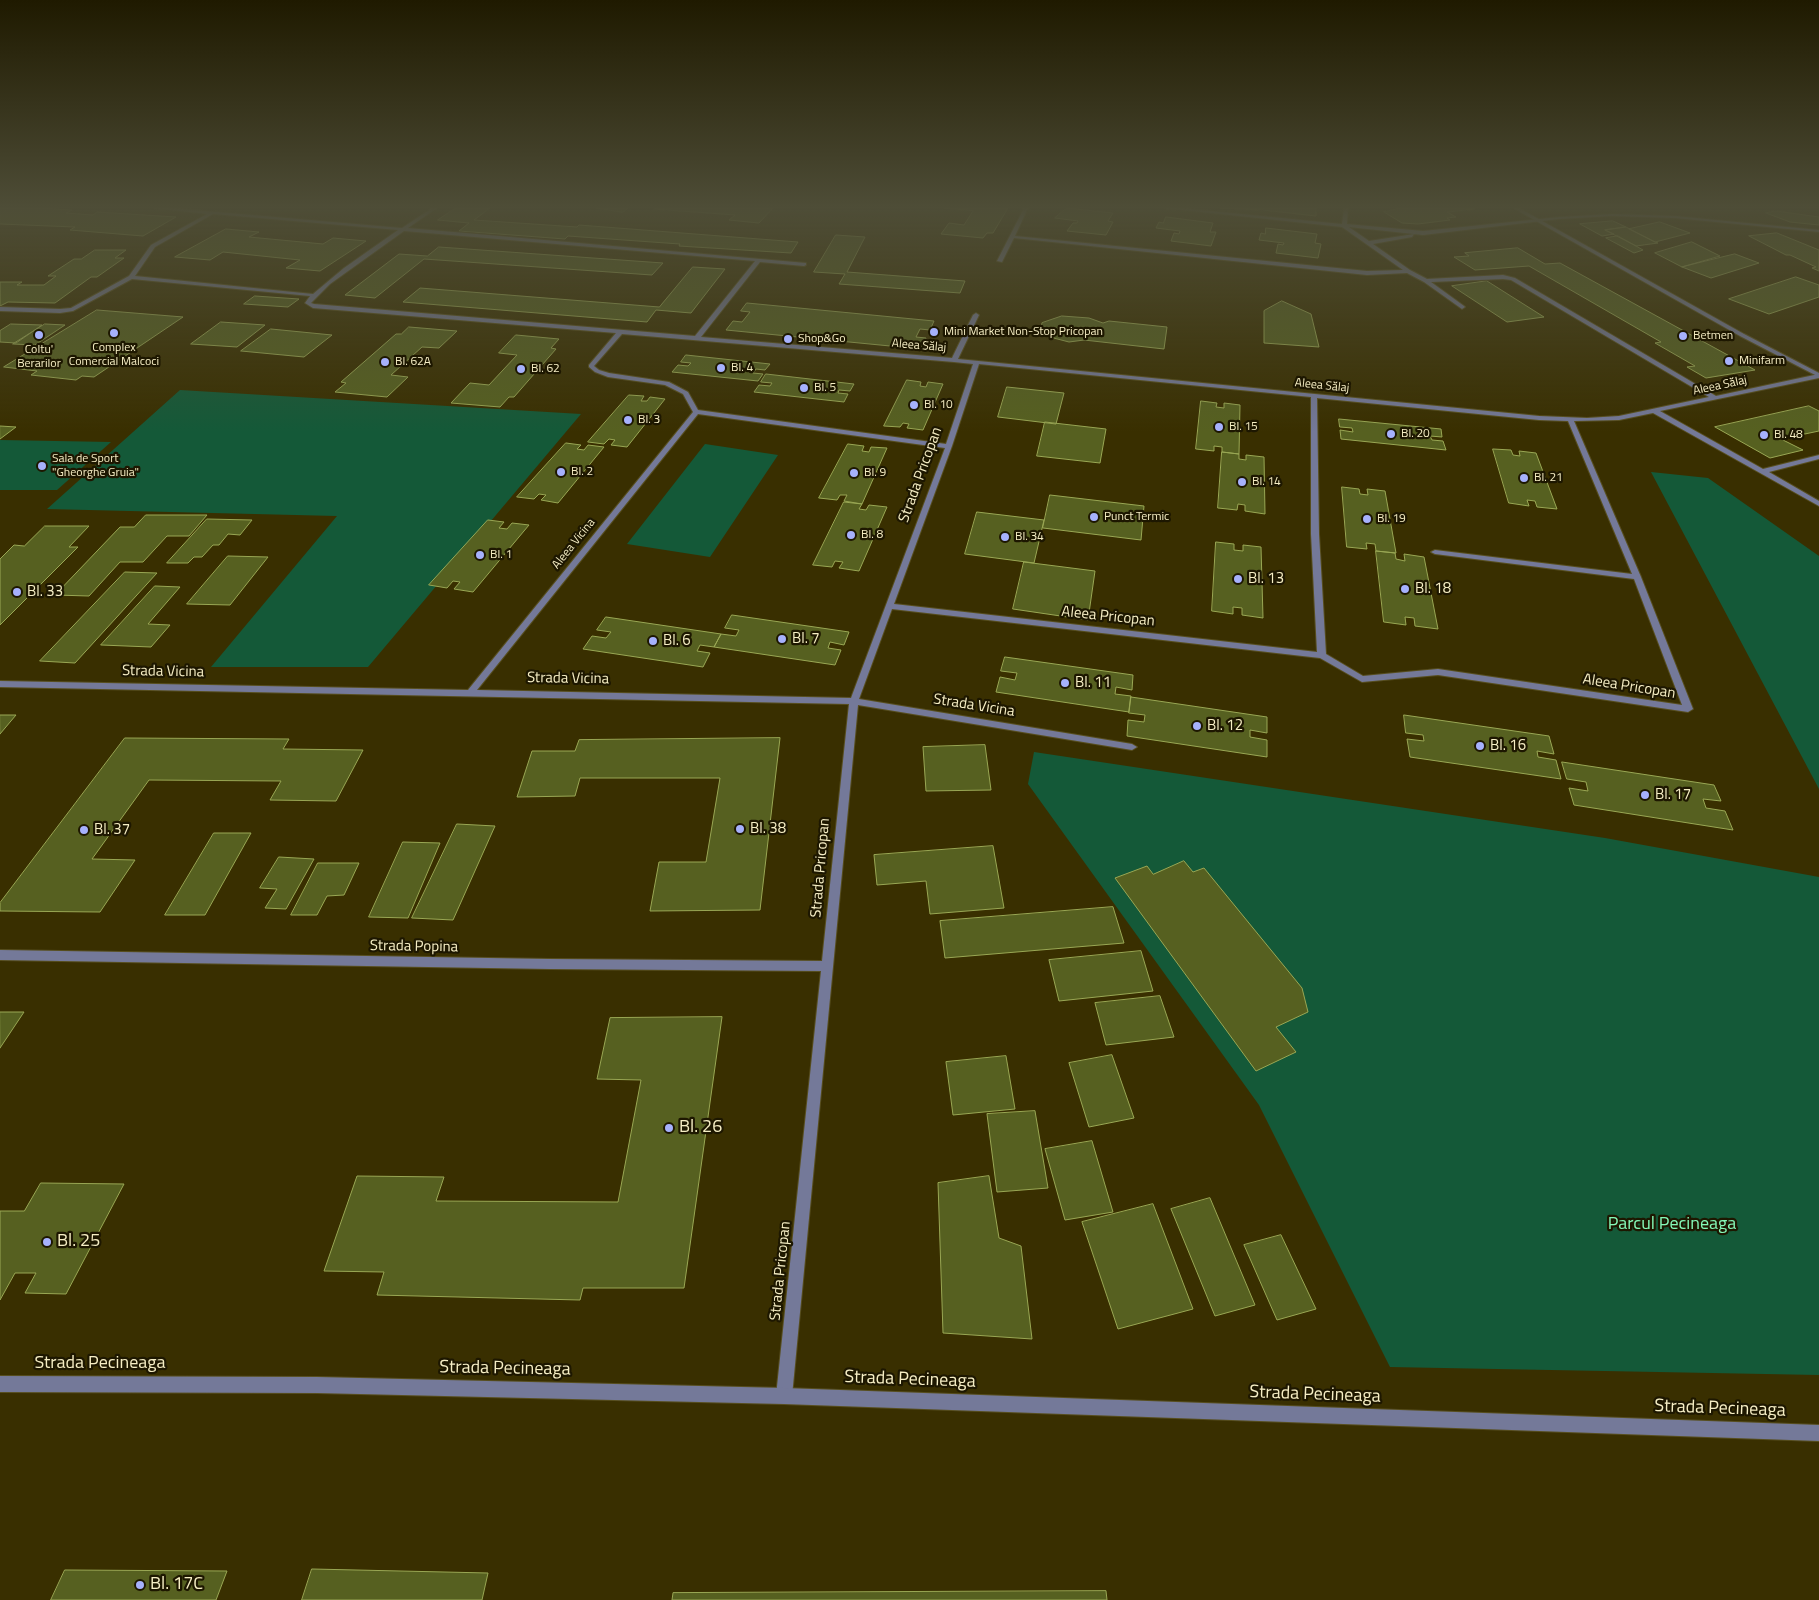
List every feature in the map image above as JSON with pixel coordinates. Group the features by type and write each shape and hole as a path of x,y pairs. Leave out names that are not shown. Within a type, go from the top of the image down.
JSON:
{"street":[{"path":"0,309 60,311 73,309 121,283"},
{"path":"188,283 312,295 329,283"},
{"path":"698,338 741,283"},
{"path":"1428,283 1462,307"},
{"path":"1519,283 1716,398"},
{"path":"1648,283 1819,375"},
{"name":"Aleea Sălaj","path":"312,295 308,303 312,306 954,360 1314,397 1570,419 1620,418 1819,375"},
{"path":"954,360 976,315"},
{"path":"622,331 591,366 596,371 608,375 667,383 686,393 696,412 949,446"},
{"name":"Strada Pricopan","path":"784,1396 854,701 949,446 976,363"},
{"path":"1314,397 1315,534 1322,655"},
{"path":"1655,411 1819,504"},
{"name":"Aleea Vicina","path":"471,692 696,412"},
{"name":"Aleea Pricopan","path":"890,606 1322,655 1362,679 1438,672 1688,709 1637,577 1570,419"},
{"path":"1762,472 1819,457"},
{"path":"1435,552 1637,577"},
{"name":"Strada Vicina","path":"0,684 854,701 1132,747"},
{"name":"Strada Popina","path":"0,955 540,964 828,966"},
{"name":"Strada Pecineaga","path":"0,1384 317,1385 784,1396 1819,1433"}],"green space":[{"path":"180,390 581,414 368,667 211,667 337,516 47,509"},
{"name":"Sala de Sport \"Gheorghe Gruia\"","path":"0,440 111,442 57,490 0,490"},
{"path":"705,444 778,455 710,557 627,544"},
{"path":"1651,472 1708,478 1819,556 1819,789"},
{"name":"Parcul Pecineaga","path":"1034,752 1605,838 1819,877 1819,1375 1390,1367 1259,1105 1028,784"}],"building":[{"path":"0,283 44,285 47,283 83,283 55,303 8,302 0,306"},
{"path":"361,283 394,283 375,298 345,295"},
{"path":"680,283 714,283 691,313 656,310 647,322 403,302 420,288 659,307"},
{"path":"840,283 964,283 960,293 839,284"},
{"path":"1490,283 1544,317 1507,322 1452,286"},
{"path":"1558,283 1596,283 1755,370 1706,378 1687,367 1695,366 1655,343 1661,342"},
{"path":"1779,283 1812,283 1819,285 1819,297 1769,314 1729,299"},
{"path":"255,296 299,299 288,307 244,304"},
{"path":"1282,301 1311,314 1319,347 1264,343 1264,311"},
{"path":"747,303 934,321 930,330 920,329 916,337 926,338 921,349 726,330 733,321 742,322 750,312 741,311"},
{"path":"97,310 183,317 94,377 82,376 76,380 31,375 37,371 4,367"},
{"path":"1062,316 1089,318 1103,323 1109,321 1167,327 1164,349 1084,340 1069,342 1042,335 1040,330 1042,323"},
{"path":"221,322 265,325 237,347 191,344"},
{"path":"11,324 42,325 16,343 0,342 0,331"},
{"name":"Coltu' Berarilor","path":"45,324 65,325 35,345 13,344"},
{"name":"Bl. 62A","path":"409,327 457,331 439,348 422,347 391,375 408,377 387,397 335,392 346,383 341,382 396,334 401,334"},
{"path":"271,329 332,335 304,357 241,351"},
{"name":"Bl. 62","path":"516,335 559,339 551,348 556,349 514,397 509,397 500,407 451,403 470,383 489,385 517,355 499,353"},
{"name":"Bl. 4","path":"686,355 770,364 765,370 756,369 753,373 763,374 758,381 672,372 678,365 688,366 691,363 681,362"},
{"name":"Bl. 5","path":"766,374 854,384 850,391 839,390 838,393 848,394 844,402 754,392 759,385 770,386 772,383 761,382"},
{"name":"Bl. 10","path":"907,380 921,382 920,386 926,387 928,382 943,384 923,430 907,428 909,424 903,423 900,427 884,426"},
{"path":"1007,387 1064,393 1056,424 998,417"},
{"name":"Bl. 3","path":"629,395 644,396 641,401 647,401 650,397 665,399 627,447 611,445 615,440 609,439 604,444 588,442"},
{"name":"Bl. 15","path":"1201,401 1217,403 1216,407 1224,408 1224,403 1240,405 1239,454 1222,452 1222,447 1214,446 1214,451 1196,449"},
{"name":"Bl. 48","path":"1809,406 1819,411 1819,431 1781,439 1803,450 1770,458 1715,427"},
{"name":"Bl. 20","path":"1339,419 1441,429 1442,437 1430,436 1432,440 1443,441 1446,450 1341,439 1340,430 1353,432 1352,428 1340,427"},
{"path":"1045,422 1106,429 1100,463 1037,456"},
{"path":"0,426 16,427 0,439"},
{"name":"Bl. 2","path":"566,443 581,445 577,449 584,450 588,445 604,447 558,503 541,500 546,495 539,494 534,499 517,497"},
{"name":"Bl. 9","path":"848,444 864,446 862,451 869,452 871,447 887,448 862,504 844,501 847,495 840,495 837,500 819,498"},
{"name":"Bl. 21","path":"1493,449 1511,450 1513,455 1520,456 1519,451 1536,453 1557,509 1537,507 1535,501 1527,500 1529,506 1509,503"},
{"name":"Bl. 14","path":"1222,452 1239,454 1239,459 1246,460 1246,455 1264,457 1265,514 1245,511 1245,505 1238,504 1237,510 1218,508"},
{"name":"Bl. 19","path":"1342,487 1359,489 1360,494 1368,495 1367,489 1385,491 1396,553 1376,551 1375,544 1366,543 1367,549 1347,547"},
{"name":"Punct Termic","path":"1050,495 1144,506 1141,540 1043,528"},
{"name":"Bl. 8","path":"844,502 862,504 859,509 866,510 869,505 887,507 859,571 839,568 843,562 835,561 832,567 813,565"},
{"name":"Bl. 34","path":"977,512 1044,520 1034,563 965,554"},
{"path":"146,515 207,515 189,536 167,536 143,562 120,562 89,596 55,595 120,527 134,527"},
{"path":"207,519 252,520 240,535 228,534 219,545 213,545 202,557 194,557 188,563 167,563"},
{"name":"Bl. 1","path":"488,520 504,522 499,528 507,529 512,523 529,525 473,592 454,589 460,582 453,581 447,588 429,585"},
{"name":"Bl. 33","path":"45,526 89,526 69,547 78,547 0,625 0,559 14,545 24,546"},
{"name":"Bl. 13","path":"1216,542 1234,544 1234,550 1243,551 1243,545 1261,547 1263,618 1242,615 1242,608 1233,607 1233,614 1212,611"},
{"name":"Bl. 18","path":"1376,551 1395,553 1396,559 1405,561 1404,554 1424,557 1438,629 1415,626 1414,618 1405,617 1406,625 1384,622"},
{"path":"228,556 268,557 230,605 187,604"},
{"path":"1024,562 1095,571 1088,620 1013,609"},
{"path":"125,572 157,573 75,663 40,661"},
{"path":"155,586 180,587 148,624 170,625 151,647 101,645"},
{"name":"Bl. 7","path":"732,615 849,632 844,645 830,642 828,648 841,650 835,665 714,647 721,634 736,636 739,630 725,628"},
{"name":"Bl. 6","path":"606,617 721,634 714,647 700,645 697,651 710,653 703,667 583,649 592,636 606,638 611,632 597,630"},
{"name":"Bl. 11","path":"1005,657 1133,675 1132,690 1116,687 1115,694 1131,696 1129,712 996,692 1000,677 1015,680 1017,673 1001,671"},
{"name":"Bl. 12","path":"1131,697 1267,717 1267,733 1250,730 1250,737 1267,740 1267,757 1127,736 1128,720 1144,722 1145,715 1129,713"},
{"path":"0,715 16,715 0,734"},
{"name":"Bl. 16","path":"1404,715 1549,736 1554,754 1537,751 1538,757 1556,760 1561,779 1410,757 1407,739 1424,741 1423,735 1406,733"},
{"name":"Bl. 37","path":"125,738 289,739 283,749 363,750 336,801 270,800 281,781 149,780 92,859 135,860 100,912 0,911 0,903"},
{"name":"Bl. 38","path":"780,738 760,910 650,911 659,862 706,862 720,778 580,778 575,796 517,797 532,751 575,751 579,740"},
{"path":"985,745 991,790 926,791 923,747"},
{"name":"Bl. 17","path":"1562,762 1714,785 1721,801 1703,799 1706,808 1725,811 1733,830 1574,805 1569,788 1588,791 1586,782 1567,779"},
{"path":"457,824 495,826 453,920 412,918"},
{"path":"214,833 251,833 205,915 165,915"},
{"path":"403,842 440,843 408,918 369,917"},
{"path":"993,846 1004,908 930,914 926,881 877,885 874,855"},
{"path":"279,857 314,859 286,909 265,908 277,889 260,888"},
{"path":"1184,861 1193,872 1204,868 1302,988 1308,1012 1276,1027 1296,1052 1256,1071 1115,878 1147,866 1153,874"},
{"path":"318,863 359,863 344,895 327,896 317,915 291,915"},
{"path":"1113,907 1124,943 945,958 940,921"},
{"path":"1141,951 1153,991 1059,1001 1049,960"},
{"path":"1160,996 1174,1037 1106,1045 1095,1003"},
{"path":"0,1012 24,1012 0,1048"},
{"name":"Bl. 26","path":"722,1017 684,1288 583,1288 580,1300 377,1295 384,1272 324,1271 357,1176 444,1177 436,1201 618,1202 641,1080 597,1079 610,1018"},
{"path":"1112,1055 1134,1118 1089,1127 1069,1063"},
{"path":"1006,1056 1015,1109 953,1115 946,1062"},
{"path":"1035,1111 1048,1188 997,1192 987,1114"},
{"path":"1092,1141 1113,1212 1065,1220 1045,1149"},
{"path":"989,1176 999,1238 1021,1246 1032,1339 943,1333 938,1183"},
{"name":"Bl. 25","path":"41,1183 124,1184 66,1294 25,1293 36,1273 15,1273 0,1300 0,1211 24,1211"},
{"path":"1210,1198 1255,1305 1215,1316 1171,1209"},
{"path":"1153,1204 1193,1309 1118,1329 1082,1222"},
{"path":"1281,1235 1316,1309 1277,1320 1244,1245"},
{"path":"312,1569 488,1573 482,1600 302,1600"},
{"name":"Bl. 17C","path":"65,1570 227,1571 216,1600 51,1600"},
{"path":"1106,1591 1107,1600 672,1600 673,1593"}],"place":[{"name":"Mini Market Non-Stop Pricopan","path":"934,332"},
{"name":"Complex Comercial Malcoci","path":"114,333"},
{"name":"Coltu' Berarilor","path":"39,335"},
{"name":"Betmen","path":"1683,336"},
{"name":"Shop&Go","path":"788,339"},
{"name":"Minifarm","path":"1729,361"},
{"name":"Bl. 62A","path":"385,362"},
{"name":"Bl. 4","path":"721,368"},
{"name":"Bl. 62","path":"521,369"},
{"name":"Bl. 5","path":"804,388"},
{"name":"Bl. 10","path":"914,405"},
{"name":"Bl. 3","path":"628,420"},
{"name":"Bl. 15","path":"1219,427"},
{"name":"Bl. 20","path":"1391,434"},
{"name":"Bl. 48","path":"1764,435"},
{"name":"Sala de Sport \"Gheorghe Gruia\"","path":"42,466"},
{"name":"Bl. 2","path":"561,472"},
{"name":"Bl. 9","path":"854,473"},
{"name":"Bl. 21","path":"1524,478"},
{"name":"Bl. 14","path":"1242,482"},
{"name":"Punct Termic","path":"1094,517"},
{"name":"Bl. 19","path":"1367,519"},
{"name":"Bl. 8","path":"851,535"},
{"name":"Bl. 34","path":"1005,537"},
{"name":"Bl. 1","path":"480,555"},
{"name":"Bl. 13","path":"1238,579"},
{"name":"Bl. 18","path":"1405,589"},
{"name":"Bl. 33","path":"17,592"},
{"name":"Bl. 7","path":"782,639"},
{"name":"Bl. 6","path":"653,641"},
{"name":"Bl. 11","path":"1065,683"},
{"name":"Bl. 12","path":"1197,726"},
{"name":"Bl. 16","path":"1480,746"},
{"name":"Bl. 17","path":"1645,795"},
{"name":"Bl. 38","path":"740,829"},
{"name":"Bl. 37","path":"84,830"},
{"name":"Bl. 26","path":"669,1128"},
{"name":"Bl. 25","path":"47,1242"},
{"name":"Bl. 17C","path":"140,1585"}]}
